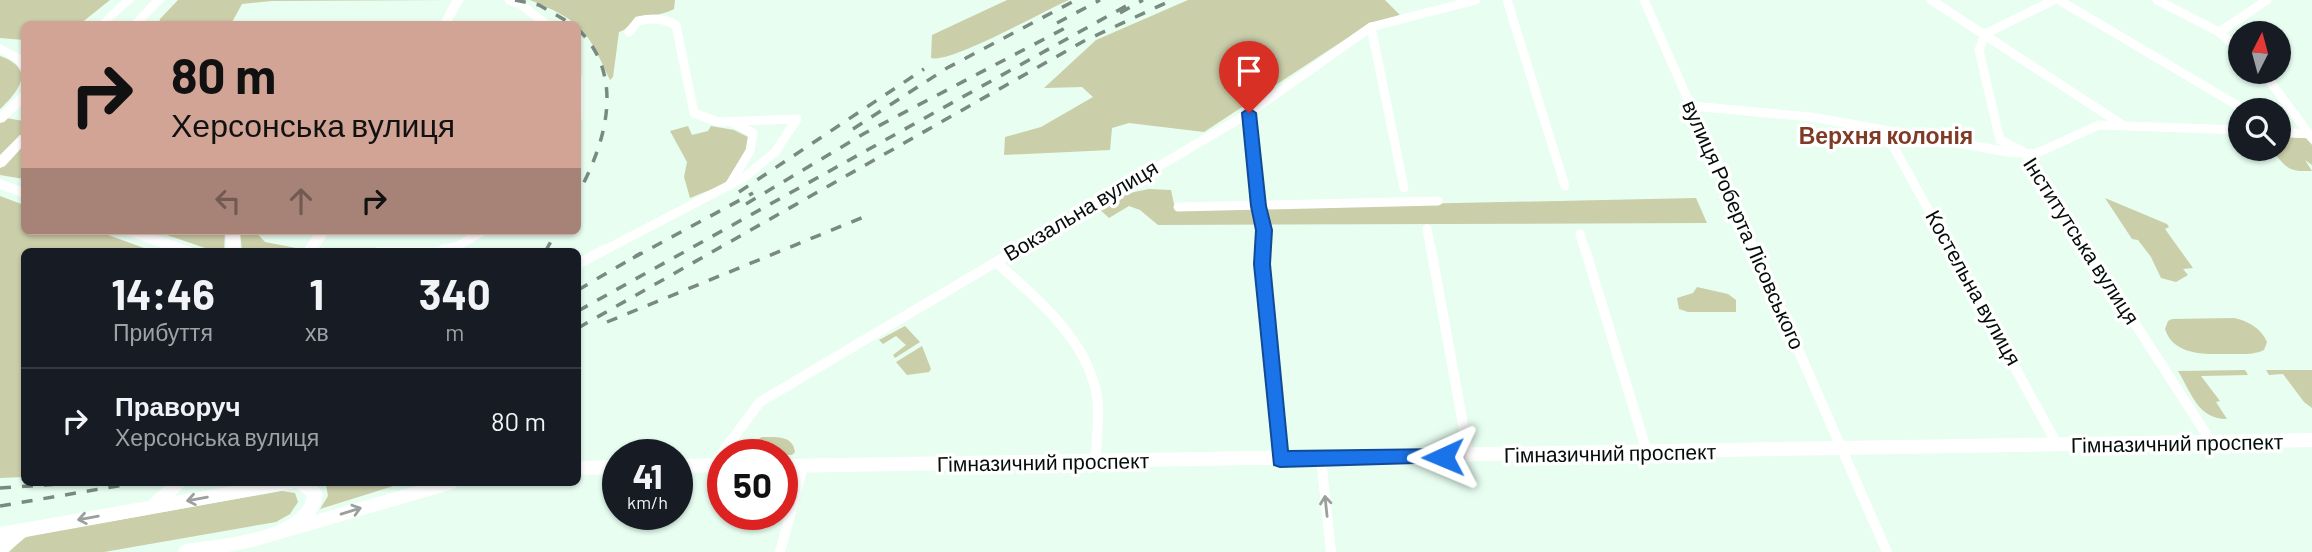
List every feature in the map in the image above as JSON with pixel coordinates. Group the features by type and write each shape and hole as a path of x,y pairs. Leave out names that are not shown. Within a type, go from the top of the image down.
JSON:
{"main road":[{"path":"106,21 129,0"},
{"path":"143,19 159,0"},
{"path":"445,21 458,0"},
{"path":"102,21 117,12"},
{"path":"2,49 21,49"},
{"path":"2,49 21,64"},
{"path":"0,119 21,98"},
{"path":"0,163 21,141"},
{"path":"0,184 21,192"},
{"path":"143,235 177,248"},
{"name":"Гімназичний проспект","path":"798,467 2312,440"},
{"path":"581,468 602,467"},
{"path":"152,507 176,486"},
{"path":"228,486 243,491"},
{"path":"0,534 273,486"},
{"path":"286,531 303,517 315,500 315,493 306,486"},
{"path":"186,552 253,540 440,486"},
{"path":"0,548 24,530"},
{"path":"222,552 253,540"}],"street":[{"path":"509,0 520,4 542,21"},
{"name":"Вокзальна вулиця","path":"735,439 760,402 1249,113 1371,27 1476,0"},
{"path":"1507,0 1565,187"},
{"name":"вулиця Роберта Лісовського","path":"1644,0 1887,552"},
{"path":"1931,0 2123,125"},
{"path":"1984,34 2054,0"},
{"path":"2059,0 2228,100"},
{"path":"2157,0 2219,32 2228,40"},
{"path":"2219,32 2267,0"},
{"path":"629,32 638,21 653,18 668,20 676,25 690,102 694,113 703,119"},
{"path":"1371,27 1405,188"},
{"name":"Інститутська вулиця","path":"1984,34 1979,50 2000,140 2024,152 2213,443"},
{"path":"2272,84 2311,135"},
{"path":"1692,106 1771,112 2035,154 2099,125 2228,129"},
{"path":"1249,113 1258,206 1264,230 1262,264 1280,459"},
{"path":"581,262 730,185 768,161 783,145 797,119 784,116 731,123 691,120"},
{"path":"730,185 750,151 753,133 731,123"},
{"name":"Костельна вулиця","path":"1885,131 2059,446"},
{"path":"2291,133 2311,135"},
{"path":"1178,207 1438,201"},
{"path":"1427,229 1469,457"},
{"path":"1580,234 1647,452"},
{"path":"451,248 476,235"},
{"path":"996,262 1051,312 1081,355 1095,385 1097,398 1096,461"},
{"path":"1321,459 1331,552"},
{"path":"780,552 803,467"}],"green space":[{"path":"0,0 110,0 84,21 21,21 21,40 0,38"},
{"path":"178,0 450,0 272,1 242,4 233,21 160,19"},
{"path":"530,0 675,0 674,9 639,19 619,32 613,77 610,80 595,49 581,30 581,21 572,21"},
{"path":"1007,0 1069,0 977,45 942,58 931,58 932,35"},
{"path":"1188,0 1385,0 1400,15 1364,27 1204,132 1129,123 1112,128 1110,150 1004,155 1005,137 1041,127 1093,97 1082,87 1044,88 1096,40"},
{"path":"0,56 18,67 21,80 14,95 0,109"},
{"path":"0,117 21,120 21,178 0,175"},
{"path":"688,126 692,135 708,131 711,126 734,130 748,137 748,146 727,183 690,198 684,177 687,162 670,131"},
{"path":"2291,137 2306,138 2312,145 2312,165 2305,160 2312,171 2297,171 2281,161 2291,161"},
{"path":"1149,189 1171,190 1175,209 1696,198 1707,223 1158,225 1140,210 1129,206 1109,218 1095,205 1113,191 1129,193"},
{"path":"0,196 21,204 21,235 108,235 144,248 21,248 21,477 0,478"},
{"path":"2105,198 2167,224 2169,227 2165,229 2193,268 2183,269 2188,275 2176,282 2161,278 2151,257 2138,240 2132,239"},
{"path":"167,235 225,235 224,248 205,248"},
{"path":"240,235 259,235 265,242 296,248 242,248"},
{"path":"1697,287 1728,294 1736,300 1736,312 1688,312 1679,309 1677,298 1693,293"},
{"path":"2234,318 2258,329 2267,342 2264,350 2244,354 2193,352 2176,345 2165,329 2168,321 2172,319"},
{"path":"905,326 920,342 895,358 893,355 906,345 896,336 883,344 879,340"},
{"path":"922,346 931,369 929,372 907,375 896,362"},
{"path":"2245,370 2248,375 2201,376 2220,401 2216,402 2227,419 2217,418 2202,410 2178,371"},
{"path":"2266,370 2312,370 2312,408 2304,402 2283,374 2269,375"},
{"path":"778,437 784,439 759,439"},
{"path":"326,486 393,486 320,509 328,496"},
{"path":"282,491 295,493 298,502 290,514 276,522 104,552 9,552 25,537 33,535"}],"railway":[{"path":"515,0 539,5 567,21"},
{"path":"853,129 947,68 1076,0"},
{"path":"1057,23 1100,0"},
{"path":"1120,13 1143,0"},
{"path":"581,326 1084,41 1172,0"},
{"path":"581,309 1126,6"},
{"path":"746,204 865,133 1071,25"},
{"path":"581,33 593,47 602,67 606,88 603,131 597,153 581,188"},
{"path":"739,192 924,69"},
{"path":"633,258 753,193"},
{"path":"607,322 871,214"},
{"path":"547,248 555,235"},
{"path":"581,288 641,253"},
{"path":"0,488 28,486"},
{"path":"0,506 117,486"}],"district":[{"name":"Верхня колонія","path":"1886,136"}],"route":[{"path":"1249,113 1258,206 1264,230 1262,264 1280,459 1443,457"}]}
